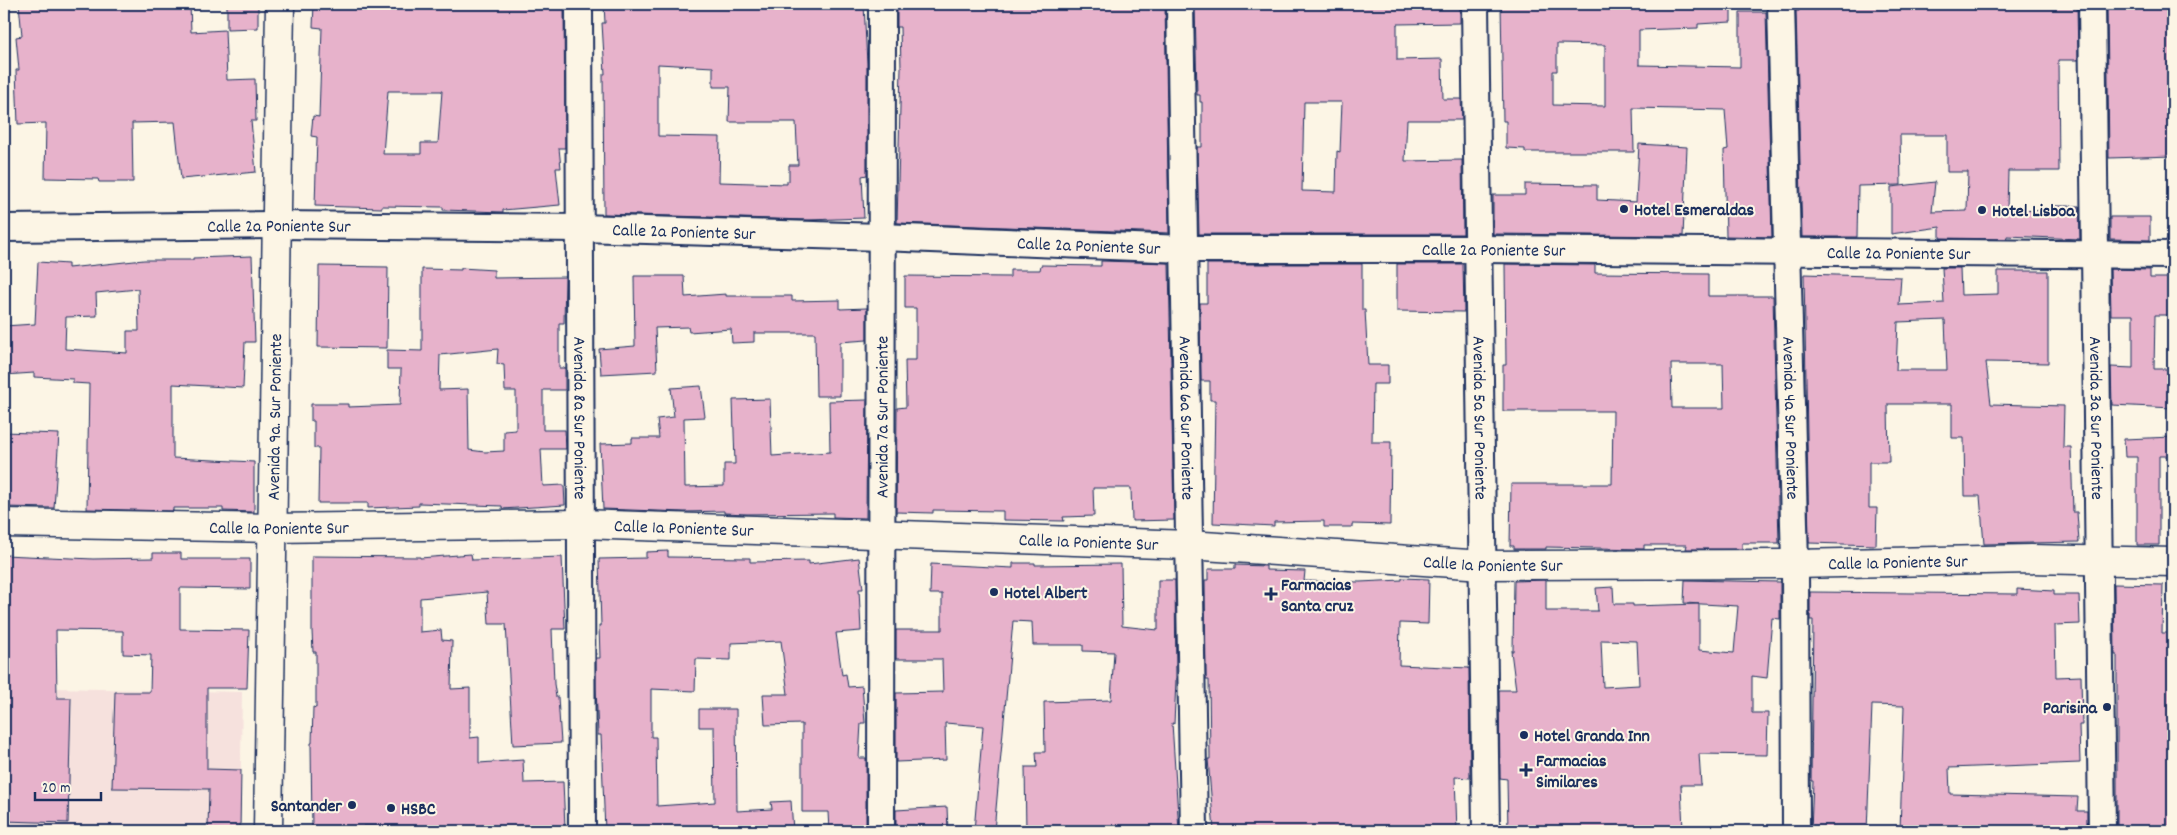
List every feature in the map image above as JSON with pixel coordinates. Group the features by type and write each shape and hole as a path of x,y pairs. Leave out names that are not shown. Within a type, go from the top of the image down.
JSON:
{"main road":[{"name":"Avenida 9a. Sur Poniente","path":"268,831 280,4"},
{"name":"Calle 1a Poniente Sur","path":"4,524 272,528 581,524 1189,545 1483,565 1795,564 1978,560 2173,562"}],"street":[{"name":"Avenida 8a Sur Poniente","path":"579,4 582,831"},
{"name":"Avenida 7a Sur Poniente","path":"881,831 882,4"},
{"name":"Avenida 6a Sur Poniente","path":"1180,4 1194,831"},
{"name":"Avenida 5a Sur Poniente","path":"1475,4 1486,831"},
{"name":"Avenida 4a Sur Poniente","path":"1781,4 1795,564 1796,831"},
{"name":"Avenida 3a Sur Poniente","path":"2092,4 2102,831"},
{"name":"Calle 2a Poniente Sur","path":"4,228 276,225 580,228 1184,249 1478,249 2173,255"}],"shaded area":[{"path":"4,687 242,692 240,830 4,826"}],"building":[{"path":"19,4 190,4 191,32 225,30 227,80 255,79 256,121 251,121 256,172 181,179 175,122 132,123 133,182 99,182 98,179 45,178 46,123 18,124 16,70 19,70 16,37 22,36"},
{"path":"227,4 258,4 258,28 227,29"},
{"path":"314,4 564,4 565,148 559,148 561,168 556,168 560,205 503,210 503,212 443,210 443,207 315,206 317,137 311,136 313,116 319,117 322,28 313,27","holes":["388,91 442,91 438,143 421,143 421,154 383,154"]},
{"path":"604,4 864,4 867,64 867,175 862,176 864,218 808,220 604,214 603,74 605,74 602,23 605,23","holes":["658,64 713,67 713,87 730,87 729,122 796,122 798,165 789,165 789,181 787,181 787,184 719,182 720,137 658,136"]},
{"path":"897,4 1165,4 1169,233 897,223 901,68 900,27 897,27"},
{"path":"1195,4 1460,4 1460,23 1397,24 1397,60 1442,59 1443,99 1461,99 1462,120 1407,120 1405,161 1462,160 1463,234 1199,234 1197,147 1202,147 1202,102 1200,102 1200,95 1197,95","holes":["1304,102 1342,102 1340,152 1337,151 1336,192 1302,191"]},
{"path":"1501,4 1731,4 1731,22 1698,24 1698,28 1639,30 1639,65 1740,67 1740,12 1766,12 1772,237 1726,236 1724,150 1728,149 1725,110 1633,108 1634,152 1525,152 1525,149 1506,148 1506,121 1503,121","holes":["1557,44 1605,45 1605,106 1553,105 1553,71 1557,71"]},
{"path":"1799,4 2077,4 2078,60 2058,60 2059,171 2008,171 2007,210 2054,211 2054,206 2079,206 2080,239 2007,236 2007,239 1940,238 1940,227 1891,234 1891,187 1935,182 1932,212 1967,211 1968,172 1947,172 1947,135 1900,135 1901,185 1858,186 1857,237 1802,237 1796,11 1799,11"},
{"path":"2107,4 2173,4 2173,156 2109,158"},
{"path":"1639,144 1687,147 1683,236 1493,234 1493,195 1525,195 1525,184 1597,185 1597,200 1636,202"},
{"path":"2110,217 2150,217 2150,240 2110,239"},
{"path":"252,256 255,342 245,342 243,388 173,384 173,458 254,462 254,512 223,511 223,508 173,508 173,511 87,509 89,384 73,383 73,379 34,377 34,373 4,375 4,326 35,324 38,262 68,264 68,268 144,260 193,260 193,258","holes":["138,289 139,331 127,331 127,353 65,349 66,317 97,316 96,293"]},
{"path":"1101,261 1169,263 1174,520 1132,521 1131,488 1093,488 1094,516 1063,517 1064,521 1003,520 1003,511 933,510 933,513 896,512 897,408 906,407 905,360 916,360 916,308 905,308 905,276 1010,277 1010,270 1040,270 1041,265 1101,266"},
{"path":"1207,264 1362,264 1362,310 1365,310 1368,365 1388,365 1388,384 1373,384 1372,442 1391,442 1390,525 1352,524 1352,527 1324,527 1324,521 1274,522 1274,526 1213,523 1215,400 1210,400 1210,381 1201,381 1200,303 1207,303"},
{"path":"1397,264 1463,264 1464,312 1397,311"},
{"path":"1505,264 1595,265 1595,273 1708,274 1708,296 1773,296 1779,543 1742,543 1742,549 1686,549 1687,545 1644,545 1644,549 1546,547 1546,549 1514,549 1514,546 1510,546 1511,484 1612,484 1613,411 1503,411 1503,365 1506,365","holes":["1671,364 1723,364 1724,408 1672,408"]},
{"path":"319,266 388,267 387,348 318,347"},
{"path":"461,268 494,270 494,278 565,277 564,323 559,323 559,368 565,368 565,390 543,390 543,430 565,430 566,449 541,449 543,486 564,485 565,505 502,509 502,506 419,503 419,506 368,508 368,503 318,503 319,448 314,448 314,421 311,421 311,404 348,404 348,407 400,405 401,369 387,369 387,350 422,351 422,269 461,270","holes":["498,349 497,364 504,365 505,391 516,391 516,430 504,431 504,451 485,452 469,450 468,389 439,390 440,355"]},
{"path":"1942,268 1960,268 1961,295 1998,294 1998,271 2048,271 2048,363 1986,362 1991,404 2064,406 2063,447 2071,447 2073,512 2077,512 2079,542 1984,544 1980,496 1965,496 1964,438 1952,438 1952,404 1888,404 1889,462 1869,462 1869,508 1877,508 1876,545 1809,543 1804,274 1901,277 1899,305 1944,303","holes":["1945,320 1947,370 1896,370 1898,322"]},
{"path":"2110,269 2150,270 2150,278 2173,278 2173,315 2155,315 2154,369 2173,369 2173,408 2112,405 2111,367 2133,368 2133,315 2111,315"},
{"path":"634,276 684,276 685,297 726,294 726,296 792,296 792,301 840,300 840,309 867,308 867,340 840,342 840,396 816,396 815,333 754,333 754,342 732,343 731,329 689,332 688,327 655,328 657,371 601,374 599,349 635,346"},
{"path":"701,386 705,417 684,418 685,487 724,486 724,464 735,464 733,400 770,399 772,456 830,452 829,401 867,400 866,518 833,517 833,513 747,514 724,513 724,511 685,512 603,509 600,444 632,443 632,438 659,438 657,419 674,417 671,388"},
{"path":"4,432 59,434 54,508 4,507"},
{"path":"2173,437 2173,456 2159,456 2159,545 2137,545 2137,457 2125,457 2124,439"},
{"path":"668,551 668,557 750,558 750,562 809,561 809,564 859,558 863,589 859,589 861,631 836,633 842,675 846,674 848,687 862,686 865,723 861,723 859,758 866,758 866,831 829,831 828,812 802,812 802,724 765,725 763,694 788,694 781,641 731,643 731,660 696,659 695,691 651,689 651,737 656,737 657,806 715,802 714,727 699,727 699,709 736,709 737,811 772,809 771,802 791,801 793,831 605,831 601,735 598,735 596,687 596,658 600,658 599,625 601,625 599,559 646,558 646,552"},
{"path":"153,553 181,553 181,559 250,559 250,589 180,588 180,629 249,630 247,688 207,688 207,769 241,770 240,830 208,829 209,789 112,788 115,692 150,692 151,655 123,654 123,631 56,630 57,698 71,698 68,823 4,821 4,555 93,559 153,558"},
{"path":"471,554 472,560 562,557 565,629 552,629 554,684 556,697 558,697 561,743 513,745 506,624 489,624 487,592 420,598 420,632 441,630 442,640 452,641 451,689 470,688 470,738 479,737 479,763 523,760 524,783 563,782 565,827 533,829 533,826 452,831 452,827 364,826 364,830 312,830 311,743 313,707 316,708 316,652 313,652 312,631 312,556 420,558"},
{"path":"1013,563 1035,563 1035,565 1121,564 1122,626 1158,630 1158,580 1175,580 1176,680 1174,724 1172,723 1179,831 1026,831 1025,767 1037,767 1036,752 1045,752 1044,702 1111,700 1114,652 1083,651 1083,645 1033,645 1032,622 1013,621 994,831 974,831 983,726 945,723 946,760 896,762 896,693 943,692 942,659 896,659 896,630 942,630 942,594 930,594 931,564 1013,568"},
{"path":"1235,565 1266,566 1266,570 1305,571 1304,581 1360,582 1402,580 1402,578 1429,579 1428,624 1400,623 1399,665 1469,668 1470,778 1455,777 1457,831 1214,831 1208,759 1210,759 1209,680 1206,680 1205,580 1208,580 1208,569 1235,569"},
{"path":"1546,580 1546,611 1598,611 1596,588 1613,587 1614,604 1633,604 1633,606 1699,604 1699,650 1734,653 1738,606 1684,603 1685,580 1780,582 1780,619 1772,618 1767,678 1752,676 1752,713 1768,713 1767,755 1699,754 1701,785 1681,785 1683,831 1508,831 1507,779 1500,778 1499,690 1516,690 1511,651 1513,651 1514,581","holes":["1601,640 1637,641 1639,685 1603,687"]},
{"path":"2114,584 2163,585 2162,633 2173,633 2173,831 2117,831 2117,655 2115,655"},
{"path":"2017,589 2054,591 2054,595 2079,595 2080,624 2055,625 2056,677 2081,676 2082,725 2079,725 2080,763 1949,768 1950,794 2078,797 2077,811 2087,811 2087,831 1900,831 1904,706 1872,705 1867,831 1811,831 1813,781 1811,781 1813,620 1810,620 1810,592 2017,594"},
{"path":"947,807 948,831 896,831 896,810"}],"place":[{"name":"Hotel Esmeraldas","path":"1624,209"},
{"name":"Hotel Lisboa","path":"1982,210"},
{"name":"Hotel Albert","path":"994,592"},
{"name":"Farmacias Santa cruz","path":"1271,594"},
{"name":"Parisina","path":"2107,707"},
{"name":"Hotel Granda Inn","path":"1524,735"},
{"name":"Farmacias Similares","path":"1526,770"},
{"name":"Santander","path":"352,805"},
{"name":"HSBC","path":"391,808"}]}
